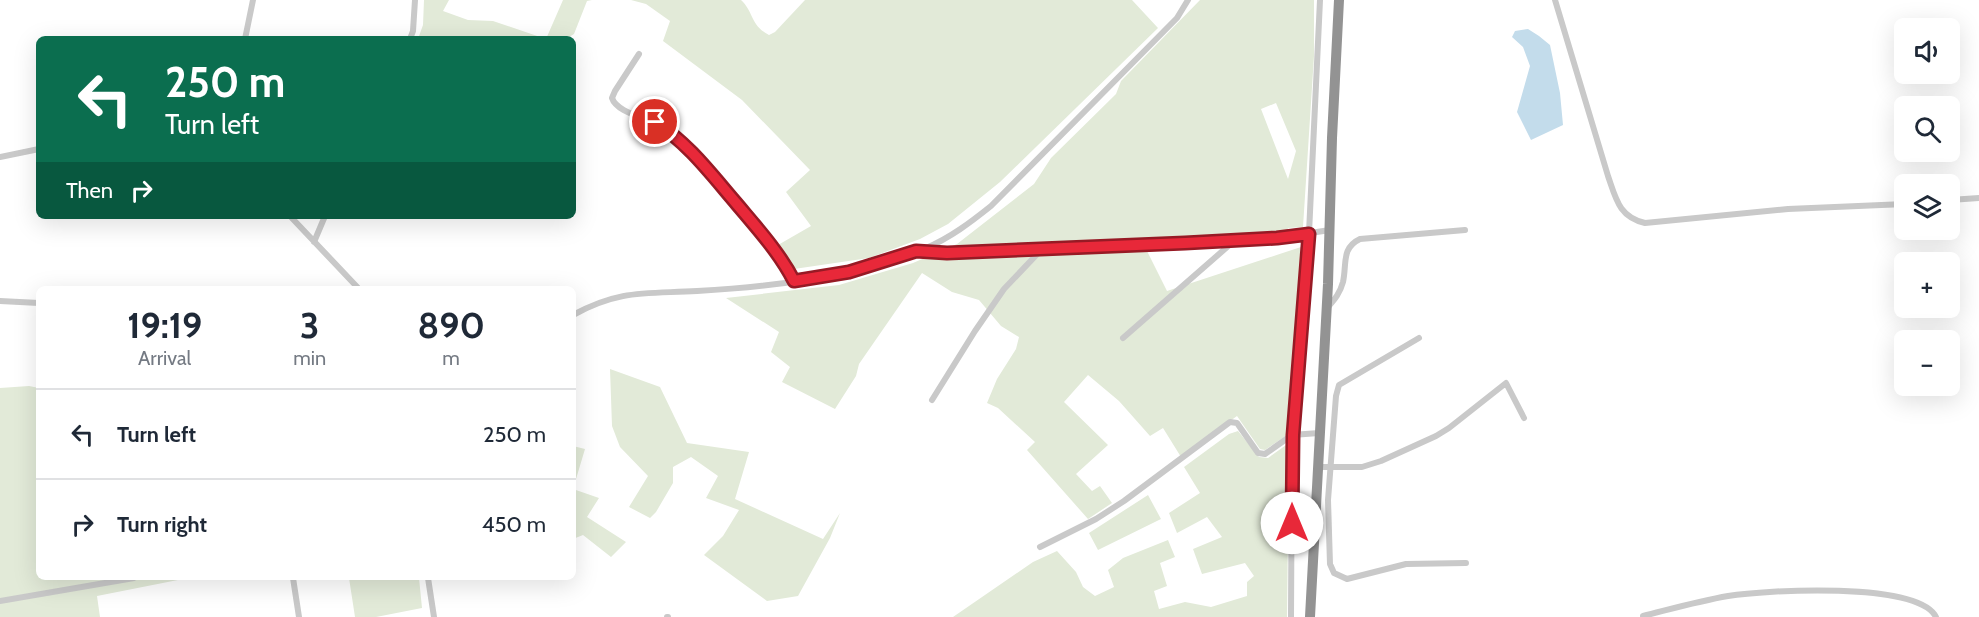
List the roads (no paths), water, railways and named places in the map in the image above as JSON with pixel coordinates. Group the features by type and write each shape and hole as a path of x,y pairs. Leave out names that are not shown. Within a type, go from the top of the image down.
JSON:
{"highway":[{"path":"1310,617 1330,230 1339,0"}],"street":[{"path":"246,36 254,0"},
{"path":"411,36 415,0"},
{"path":"576,314 608,299 630,293 777,285 849,272 916,251 958,231 991,206 1178,18 1188,0"},
{"path":"1292,617 1293,435 1309,234 1320,0"},
{"path":"1555,0 1608,177 1618,204 1627,216 1645,223 1788,209 1894,204"},
{"path":"1320,33 1338,35"},
{"path":"639,54 615,91 612,98 615,105 655,122 689,148 777,252 794,281"},
{"path":"0,157 36,150"},
{"path":"1960,199 1979,198"},
{"path":"293,219 356,286"},
{"path":"314,242 324,219"},
{"path":"916,251 947,253 1234,240 1309,234 1330,230"},
{"path":"1326,308 1338,295 1343,282 1347,252 1351,243 1360,239 1465,230"},
{"path":"1123,338 1234,240"},
{"path":"932,400 1004,289 1043,249"},
{"path":"0,301 36,303"},
{"path":"1419,338 1339,385 1336,396 1328,500 1330,564 1334,573 1347,579 1406,564 1466,563"},
{"path":"1317,467 1362,467 1381,461 1436,436 1506,383 1524,418"},
{"path":"1040,547 1096,519 1124,501 1230,422 1237,423 1258,453 1265,454 1293,435 1319,433"},
{"path":"0,601 122,580"},
{"path":"293,580 299,617"},
{"path":"428,580 434,617"},
{"path":"1643,616 1728,596 1861,591 1908,599 1929,608 1936,617"}],"water":[{"path":"1528,29 1550,45 1560,93 1563,125 1531,140 1517,112 1530,66 1523,47 1512,37 1515,31"}]}
